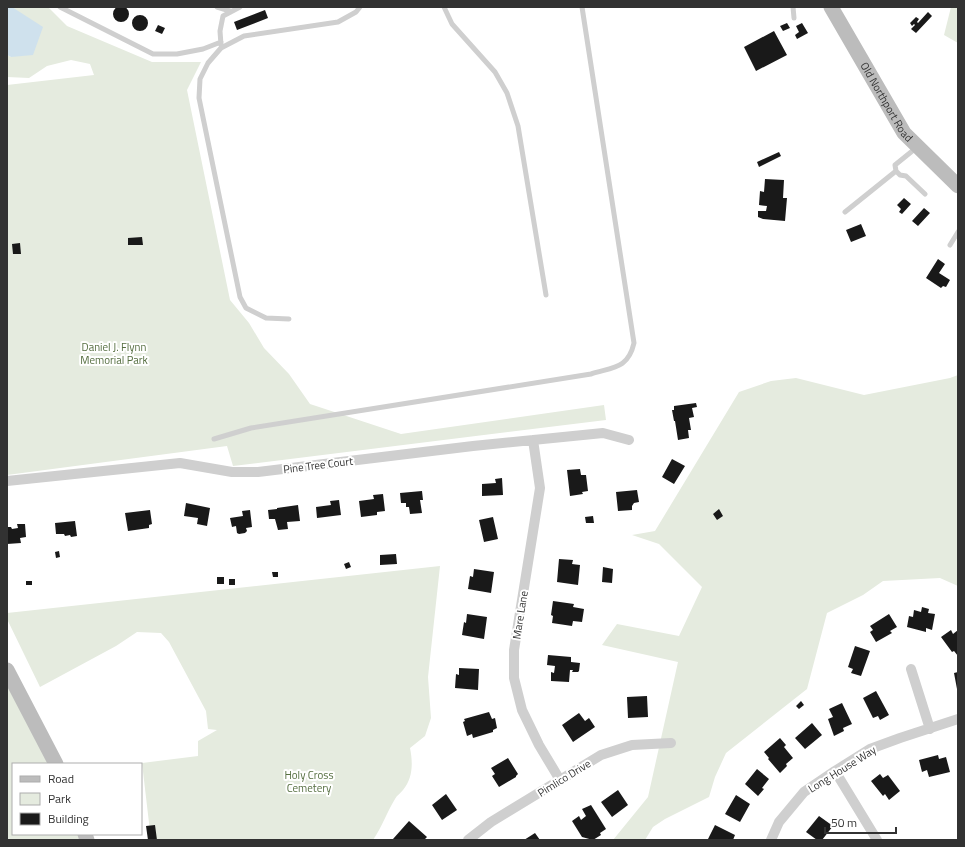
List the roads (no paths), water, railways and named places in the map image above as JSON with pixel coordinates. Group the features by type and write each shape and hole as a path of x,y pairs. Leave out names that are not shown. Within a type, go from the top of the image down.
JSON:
{"main road":[{"name":"Old Northport Road","path":"831,7 904,133 958,186"},
{"path":"7,670 55,763"}],"street":[{"name":"Pine Tree Court","path":"7,481 180,463 232,472 258,472 603,433 629,440"},
{"name":"Mare Lane","path":"533,440 540,488 514,650 514,678 522,710 539,745 560,780"},
{"path":"911,669 930,729"},
{"name":"Long House Way","path":"771,840 779,822 804,792 835,771 870,749 958,719"},
{"name":"Pimlico Drive","path":"468,840 491,822 601,755 632,745 671,743"},
{"path":"835,771 877,840"}],"lane":[{"path":"60,7 153,54 177,54 221,45 244,36 338,22 356,12 360,7"},
{"path":"217,7 230,11"},
{"path":"240,7 223,16 220,31 221,45 208,63 200,79 199,98 240,297 246,308 266,318 290,319"},
{"path":"444,7 452,24 495,72 507,93 518,126 546,295"},
{"path":"214,439 251,428 591,374 623,364 632,352 634,343 582,7"},
{"path":"793,7 794,18"},
{"path":"918,146 895,165 896,171 900,175 906,176 925,194"},
{"path":"845,212 896,171"},
{"path":"950,245 958,232"}],"water":[{"path":"7,7 12,7 43,27 33,55 11,57 7,55"}],"park label":[{"name":"Daniel J. Flynn Memorial Park","path":"114,353"},
{"name":"Holy Cross Cemetery","path":"309,781"}]}
